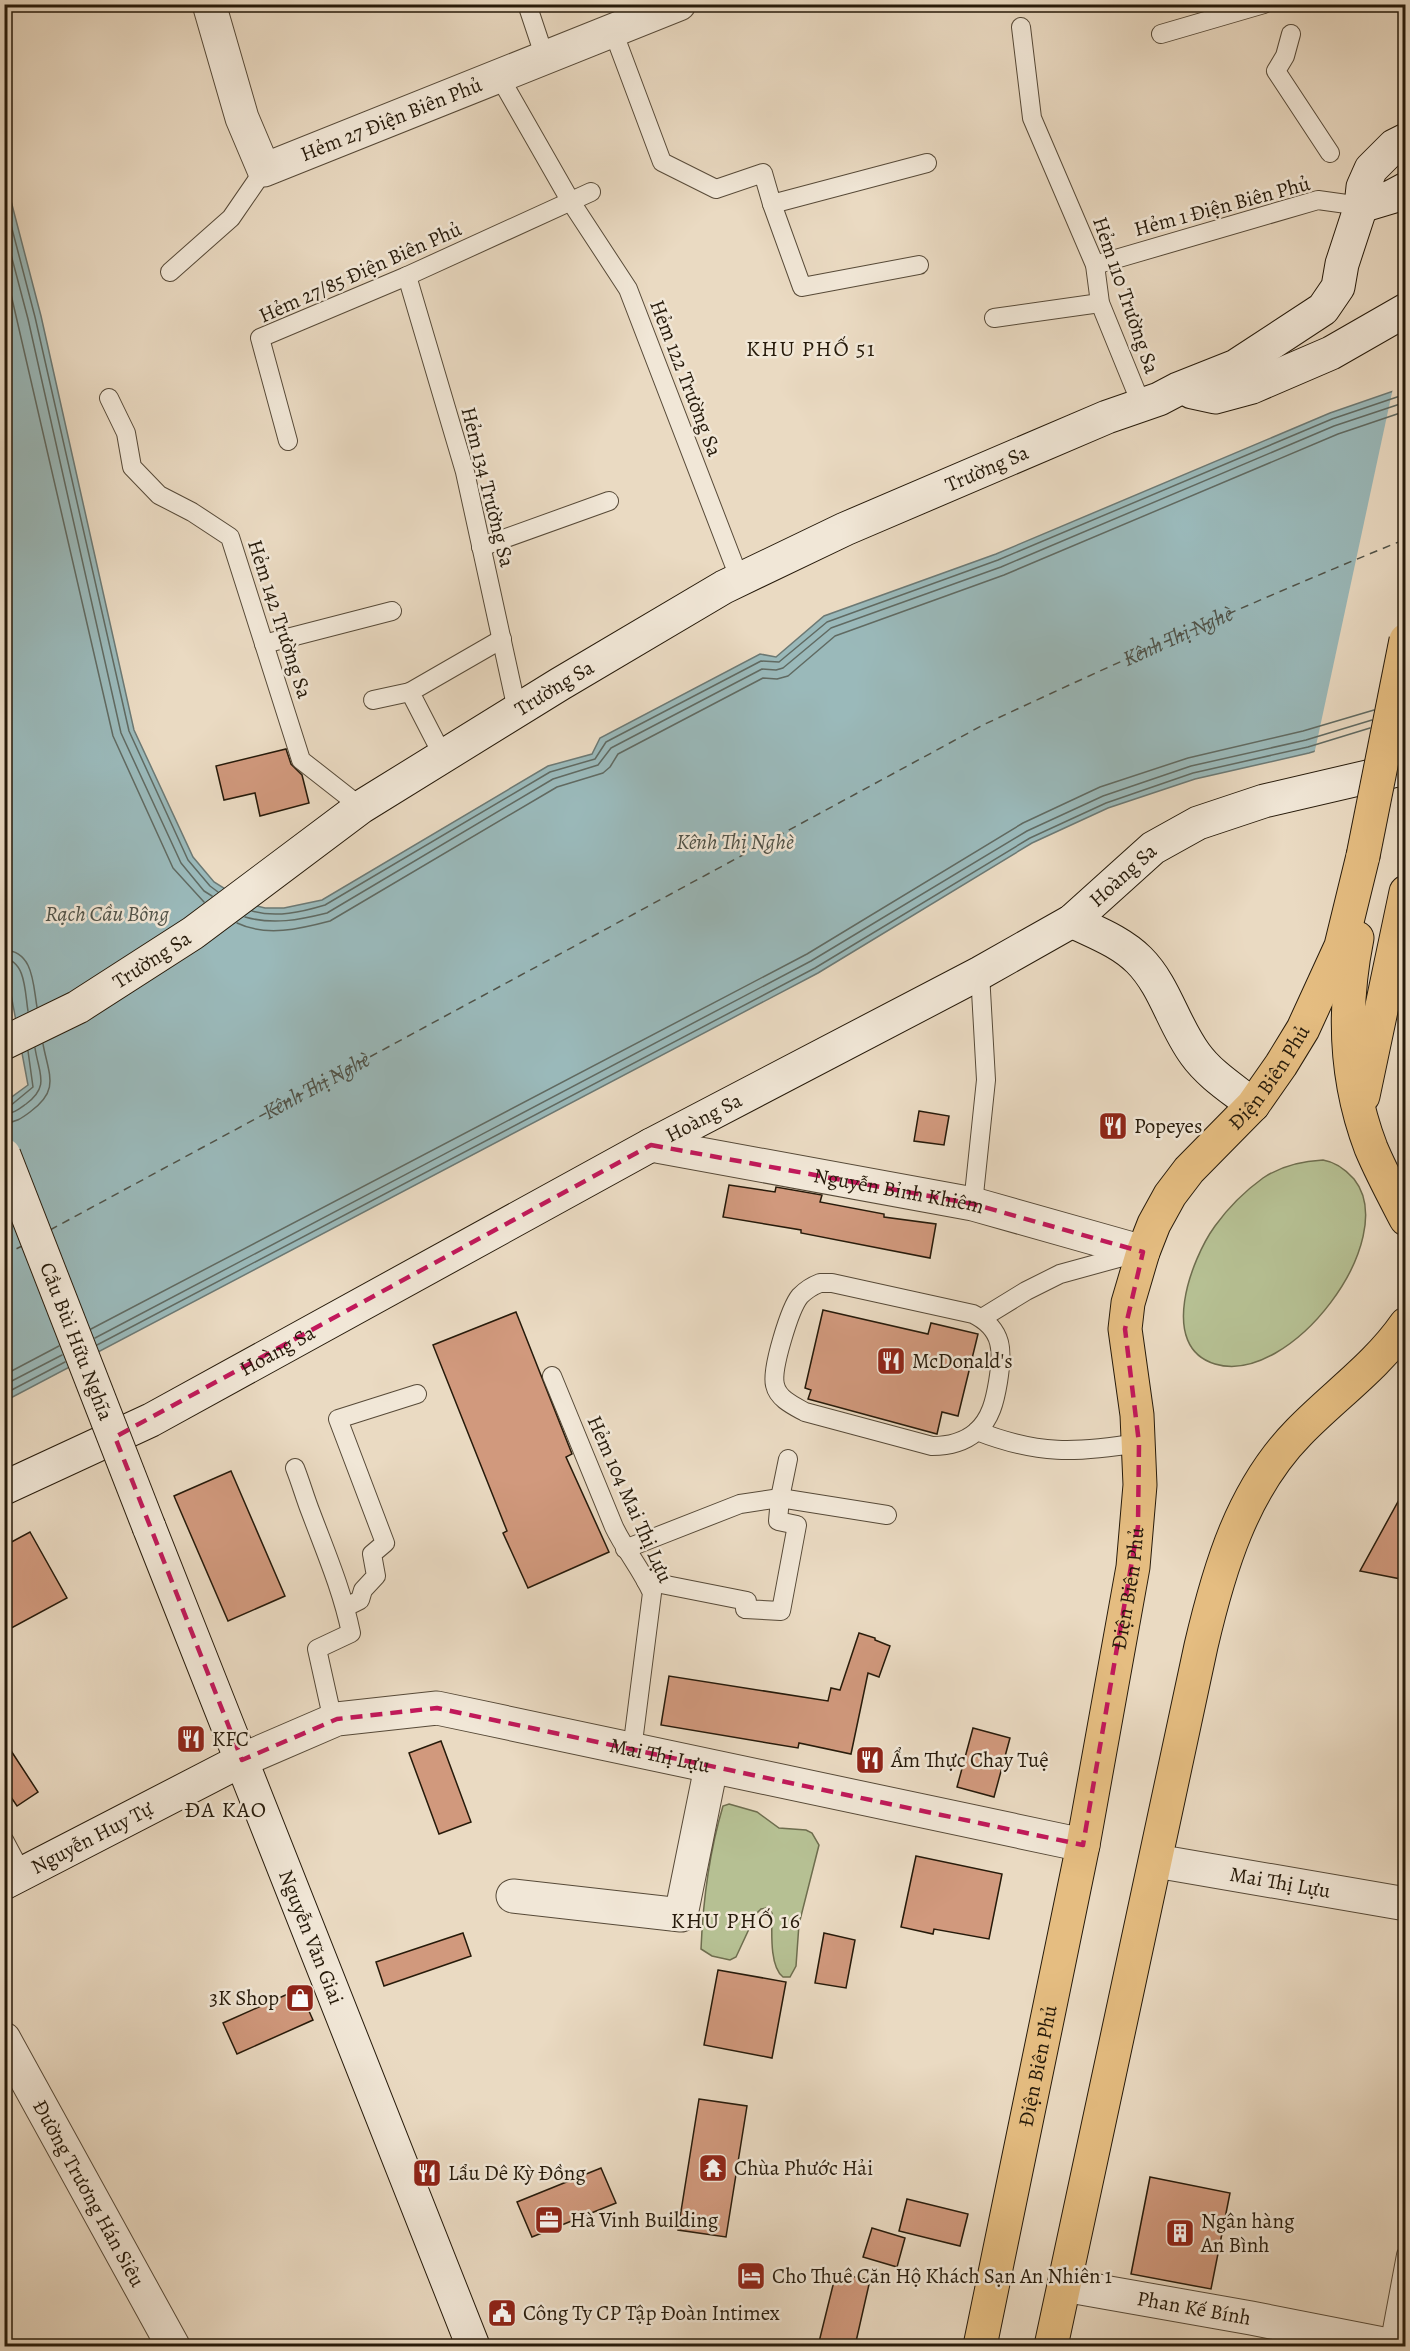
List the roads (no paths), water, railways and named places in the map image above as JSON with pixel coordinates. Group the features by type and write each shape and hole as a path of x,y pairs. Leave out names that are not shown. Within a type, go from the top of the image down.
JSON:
{"main road":[{"path":"1406,640 1362,875 1349,993 1348,1035 1352,1077 1371,1148 1406,1219"},
{"name":"Ðiện Biên Phủ","path":"980,2346 1083,1845 1133,1568 1140,1485 1139,1443 1125,1329 1128,1303 1143,1252 1154,1224 1170,1195 1189,1170 1254,1105 1281,1065 1322,990 1341,946 1362,875"},
{"path":"1360,1113 1406,892"},
{"path":"1051,2346 1212,1599 1239,1520 1275,1460 1321,1410 1372,1366 1406,1324"}],"street":[{"path":"209,4 242,118 264,170"},
{"name":"Hẻm 27 Điện Biên Phủ","path":"264,170 679,4"},
{"name":"Trường Sa","path":"4,1043 78,1007 193,933 361,807 517,710 740,579 845,529 1107,417 1142,406 1236,366 1323,309 1338,287 1342,264 1361,206 1363,187 1371,170 1394,146 1406,140"},
{"path":"1361,206 1391,197 1406,189"},
{"path":"1178,389 1215,397 1252,387 1331,353 1406,310"},
{"name":"Hoàng Sa","path":"4,1488 151,1420 651,1145 980,973 1071,921 1153,848 1198,823 1264,801 1406,768"},
{"path":"1071,921 1110,939 1138,960 1162,993 1180,1031 1195,1054 1214,1075 1254,1105"},
{"name":"Nguyễn Bỉnh Khiêm","path":"651,1145 973,1204 1143,1252"},
{"name":"Cầu Bùi Hữu Nghĩa","path":"4,1155 150,1527"},
{"name":"Nguyễn Văn Giai","path":"150,1527 473,2346"},
{"name":"Mai Thị Lựu","path":"242,1760 333,1721 437,1708 1083,1845"},
{"name":"Nguyễn Huy Tự","path":"13,1878 242,1760"},
{"path":"513,1896 681,1915 711,1767"},
{"name":"Mai Thị Lựu","path":"1156,1861 1406,1904"},
{"name":"Đường Trương Hán Siêu","path":"4,2039 173,2346"},
{"name":"Phan Kế Bính","path":"1064,2285 1251,2318 1390,2346"}],"lane":[{"path":"527,4 545,58"},
{"path":"1161,34 1264,4"},
{"name":"Hẻm 110 Trường Sa","path":"1021,27 1032,118 1095,265 1100,303 1142,406"},
{"path":"613,31 662,162 716,189 763,173 802,287 919,265"},
{"path":"1291,34 1276,71 1330,153"},
{"path":"499,76 571,202"},
{"path":"772,204 927,163"},
{"path":"170,272 231,218 264,170"},
{"name":"Hẻm 27/85 Điện Biên Phủ","path":"288,441 260,338 407,276 591,192"},
{"name":"Hẻm 1 Điện Biên Phủ","path":"1095,265 1318,200 1361,206"},
{"name":"Hẻm 122 Trường Sa","path":"571,202 628,289 740,579"},
{"name":"Hẻm 134 Trường Sa","path":"407,276 465,471 517,710"},
{"path":"994,318 1100,303"},
{"name":"Hẻm 142 Trường Sa","path":"109,398 126,433 132,467 159,495 192,512 231,537 301,760 361,807"},
{"path":"481,547 609,501"},
{"path":"264,644 392,611"},
{"path":"373,700 410,692 502,639"},
{"path":"410,692 442,756"},
{"path":"973,1204 986,1080 980,973"},
{"path":"982,1318 1026,1291 1060,1274 1143,1252"},
{"path":"820,1283 844,1285 982,1318 998,1338 1002,1365 992,1409 986,1421 977,1431 955,1443 932,1446 806,1412 780,1396 775,1386 774,1373 794,1306 808,1289 820,1283"},
{"name":"Hẻm 104 Mai Thị Lựu","path":"552,1376 614,1527 652,1593 632,1750"},
{"path":"346,1606 360,1600 363,1590 376,1576 372,1554 385,1543 338,1419 417,1394"},
{"path":"977,1431 1023,1447 1050,1450 1078,1452 1139,1443"},
{"path":"646,1581 747,1601 745,1609 781,1611 797,1525 778,1521 788,1459"},
{"path":"295,1468 346,1606 351,1633 316,1649 333,1721"},
{"path":"625,1549 740,1504 780,1498 887,1515"},
{"path":"4,1840 13,1878"},
{"path":"1390,2346 1406,2255"}],"water":[{"name":"Kênh Thị Nghè","path":"4,174 41,316 134,730 193,857 214,882 249,904 265,908 284,908 322,900 548,766 592,754 600,738 760,654 776,657 824,616 996,554 1330,413 1405,387 1405,724 1309,753 1195,779 1108,808 1032,843 818,973 5,1401 5,1102 28,1085 4,957"}],"place":[{"name":"Popeyes","path":"1113,1126"},
{"name":"McDonald's","path":"891,1361"},
{"name":"KFC","path":"191,1739"},
{"name":"Ẩm Thực Chay Tuệ","path":"870,1760"},
{"name":"3K Shop","path":"300,1998"},
{"name":"Chùa Phước Hải","path":"713,2168"},
{"name":"Lẩu Dê Kỳ Đồng","path":"427,2173"},
{"name":"Hà Vinh Building","path":"549,2220"},
{"name":"Ngân hàng An Bình","path":"1180,2233"},
{"name":"Cho Thuê Căn Hộ Khách Sạn An Nhiên 1","path":"751,2276"},
{"name":"Công Ty CP Tập Đoàn Intimex","path":"502,2313"}],"district":[{"name":"KHU PHỐ 51","path":"811,349"},
{"name":"ĐA KAO","path":"226,1810"},
{"name":"KHU PHỐ 16","path":"736,1921"}],"water label":[{"name":"Rạch Cầu Bông","path":"107,914"}]}
